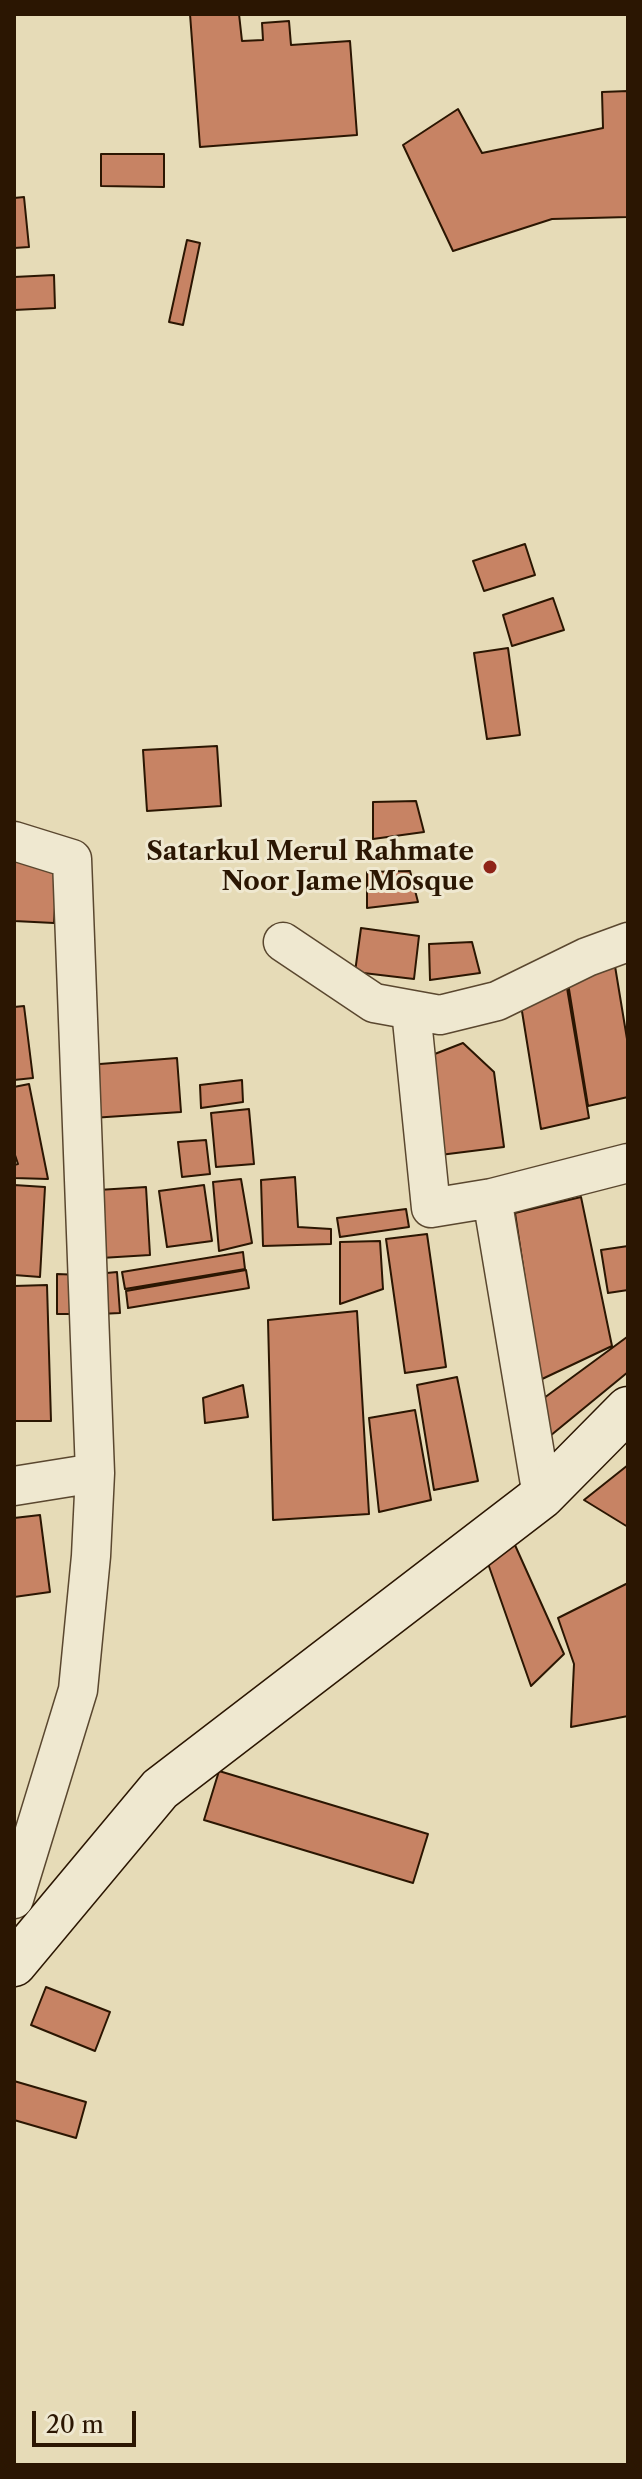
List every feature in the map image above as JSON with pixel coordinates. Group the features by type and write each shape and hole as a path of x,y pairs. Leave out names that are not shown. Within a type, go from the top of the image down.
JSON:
{"street":[{"path":"14,841 72,859 95,1473 91,1556 78,1690 14,1899"},
{"path":"283,942 374,1003 440,1015 497,1001 587,957 628,942"},
{"path":"411,1010 431,1208 492,1198 628,1163"},
{"path":"492,1198 542,1496"},
{"path":"14,1964 160,1789 542,1496 628,1409"},
{"path":"14,1486 95,1473"}],"building":[{"path":"190,14 239,14 242,41 263,40 262,23 289,21 291,45 350,41 357,135 200,147"},
{"path":"628,91 628,217 552,219 453,251 403,145 458,109 482,153 603,128 602,92"},
{"path":"101,154 164,154 164,187 101,186"},
{"path":"24,197 29,247 14,248 14,198"},
{"path":"187,240 200,243 183,325 169,322"},
{"path":"54,275 55,308 14,310 14,277"},
{"path":"525,544 535,575 484,591 473,561"},
{"path":"553,598 564,630 512,646 503,615"},
{"path":"508,648 520,735 487,739 474,653"},
{"path":"217,746 221,806 147,811 143,750"},
{"path":"416,801 424,832 373,839 373,802"},
{"path":"14,858 58,860 54,923 14,921"},
{"path":"410,871 418,902 367,908 367,872"},
{"path":"361,928 419,936 414,979 355,972"},
{"path":"472,942 480,973 430,980 429,944"},
{"path":"614,960 628,1045 628,1097 588,1106 567,977"},
{"path":"566,982 589,1118 541,1129 520,999"},
{"path":"24,1006 33,1078 14,1080 14,1007"},
{"path":"463,1043 494,1072 504,1147 440,1155 427,1057"},
{"path":"177,1058 181,1112 92,1118 87,1065"},
{"path":"242,1080 243,1102 201,1108 200,1085"},
{"path":"29,1084 48,1179 14,1178 14,1165 18,1164 14,1152 14,1087"},
{"path":"249,1109 254,1164 216,1167 211,1113"},
{"path":"206,1140 210,1174 182,1177 178,1142"},
{"path":"295,1177 298,1227 331,1229 331,1244 263,1246 261,1180"},
{"path":"241,1179 252,1243 219,1251 213,1182"},
{"path":"14,1185 45,1187 40,1277 14,1275"},
{"path":"204,1185 212,1241 167,1247 159,1191"},
{"path":"146,1187 150,1255 101,1258 98,1190"},
{"path":"581,1197 612,1346 540,1380 515,1213"},
{"path":"406,1209 409,1227 340,1237 337,1218"},
{"path":"427,1234 446,1367 405,1373 386,1239"},
{"path":"380,1241 383,1289 340,1304 340,1242"},
{"path":"628,1246 628,1290 608,1293 601,1250"},
{"path":"243,1252 245,1269 125,1289 122,1272"},
{"path":"246,1270 249,1288 128,1308 126,1291"},
{"path":"117,1272 120,1313 99,1314 96,1274"},
{"path":"57,1274 82,1275 82,1314 57,1314"},
{"path":"47,1285 51,1421 14,1421 14,1286"},
{"path":"357,1311 369,1514 273,1520 268,1320"},
{"path":"627,1337 628,1372 550,1436 544,1398"},
{"path":"457,1377 478,1481 434,1490 417,1385"},
{"path":"243,1385 248,1417 205,1423 203,1398"},
{"path":"415,1410 431,1500 379,1512 369,1418"},
{"path":"628,1465 628,1527 584,1500"},
{"path":"40,1515 50,1592 14,1597 14,1518"},
{"path":"510,1534 564,1654 531,1686 485,1555"},
{"path":"628,1583 628,1716 571,1727 574,1664 558,1618"},
{"path":"219,1771 428,1834 413,1883 204,1820"},
{"path":"46,1987 110,2012 95,2051 31,2025"},
{"path":"14,2081 86,2102 76,2138 14,2120"}],"place":[{"name":"Satarkul Merul Rahmate Noor Jame Mosque","path":"490,867"}]}
